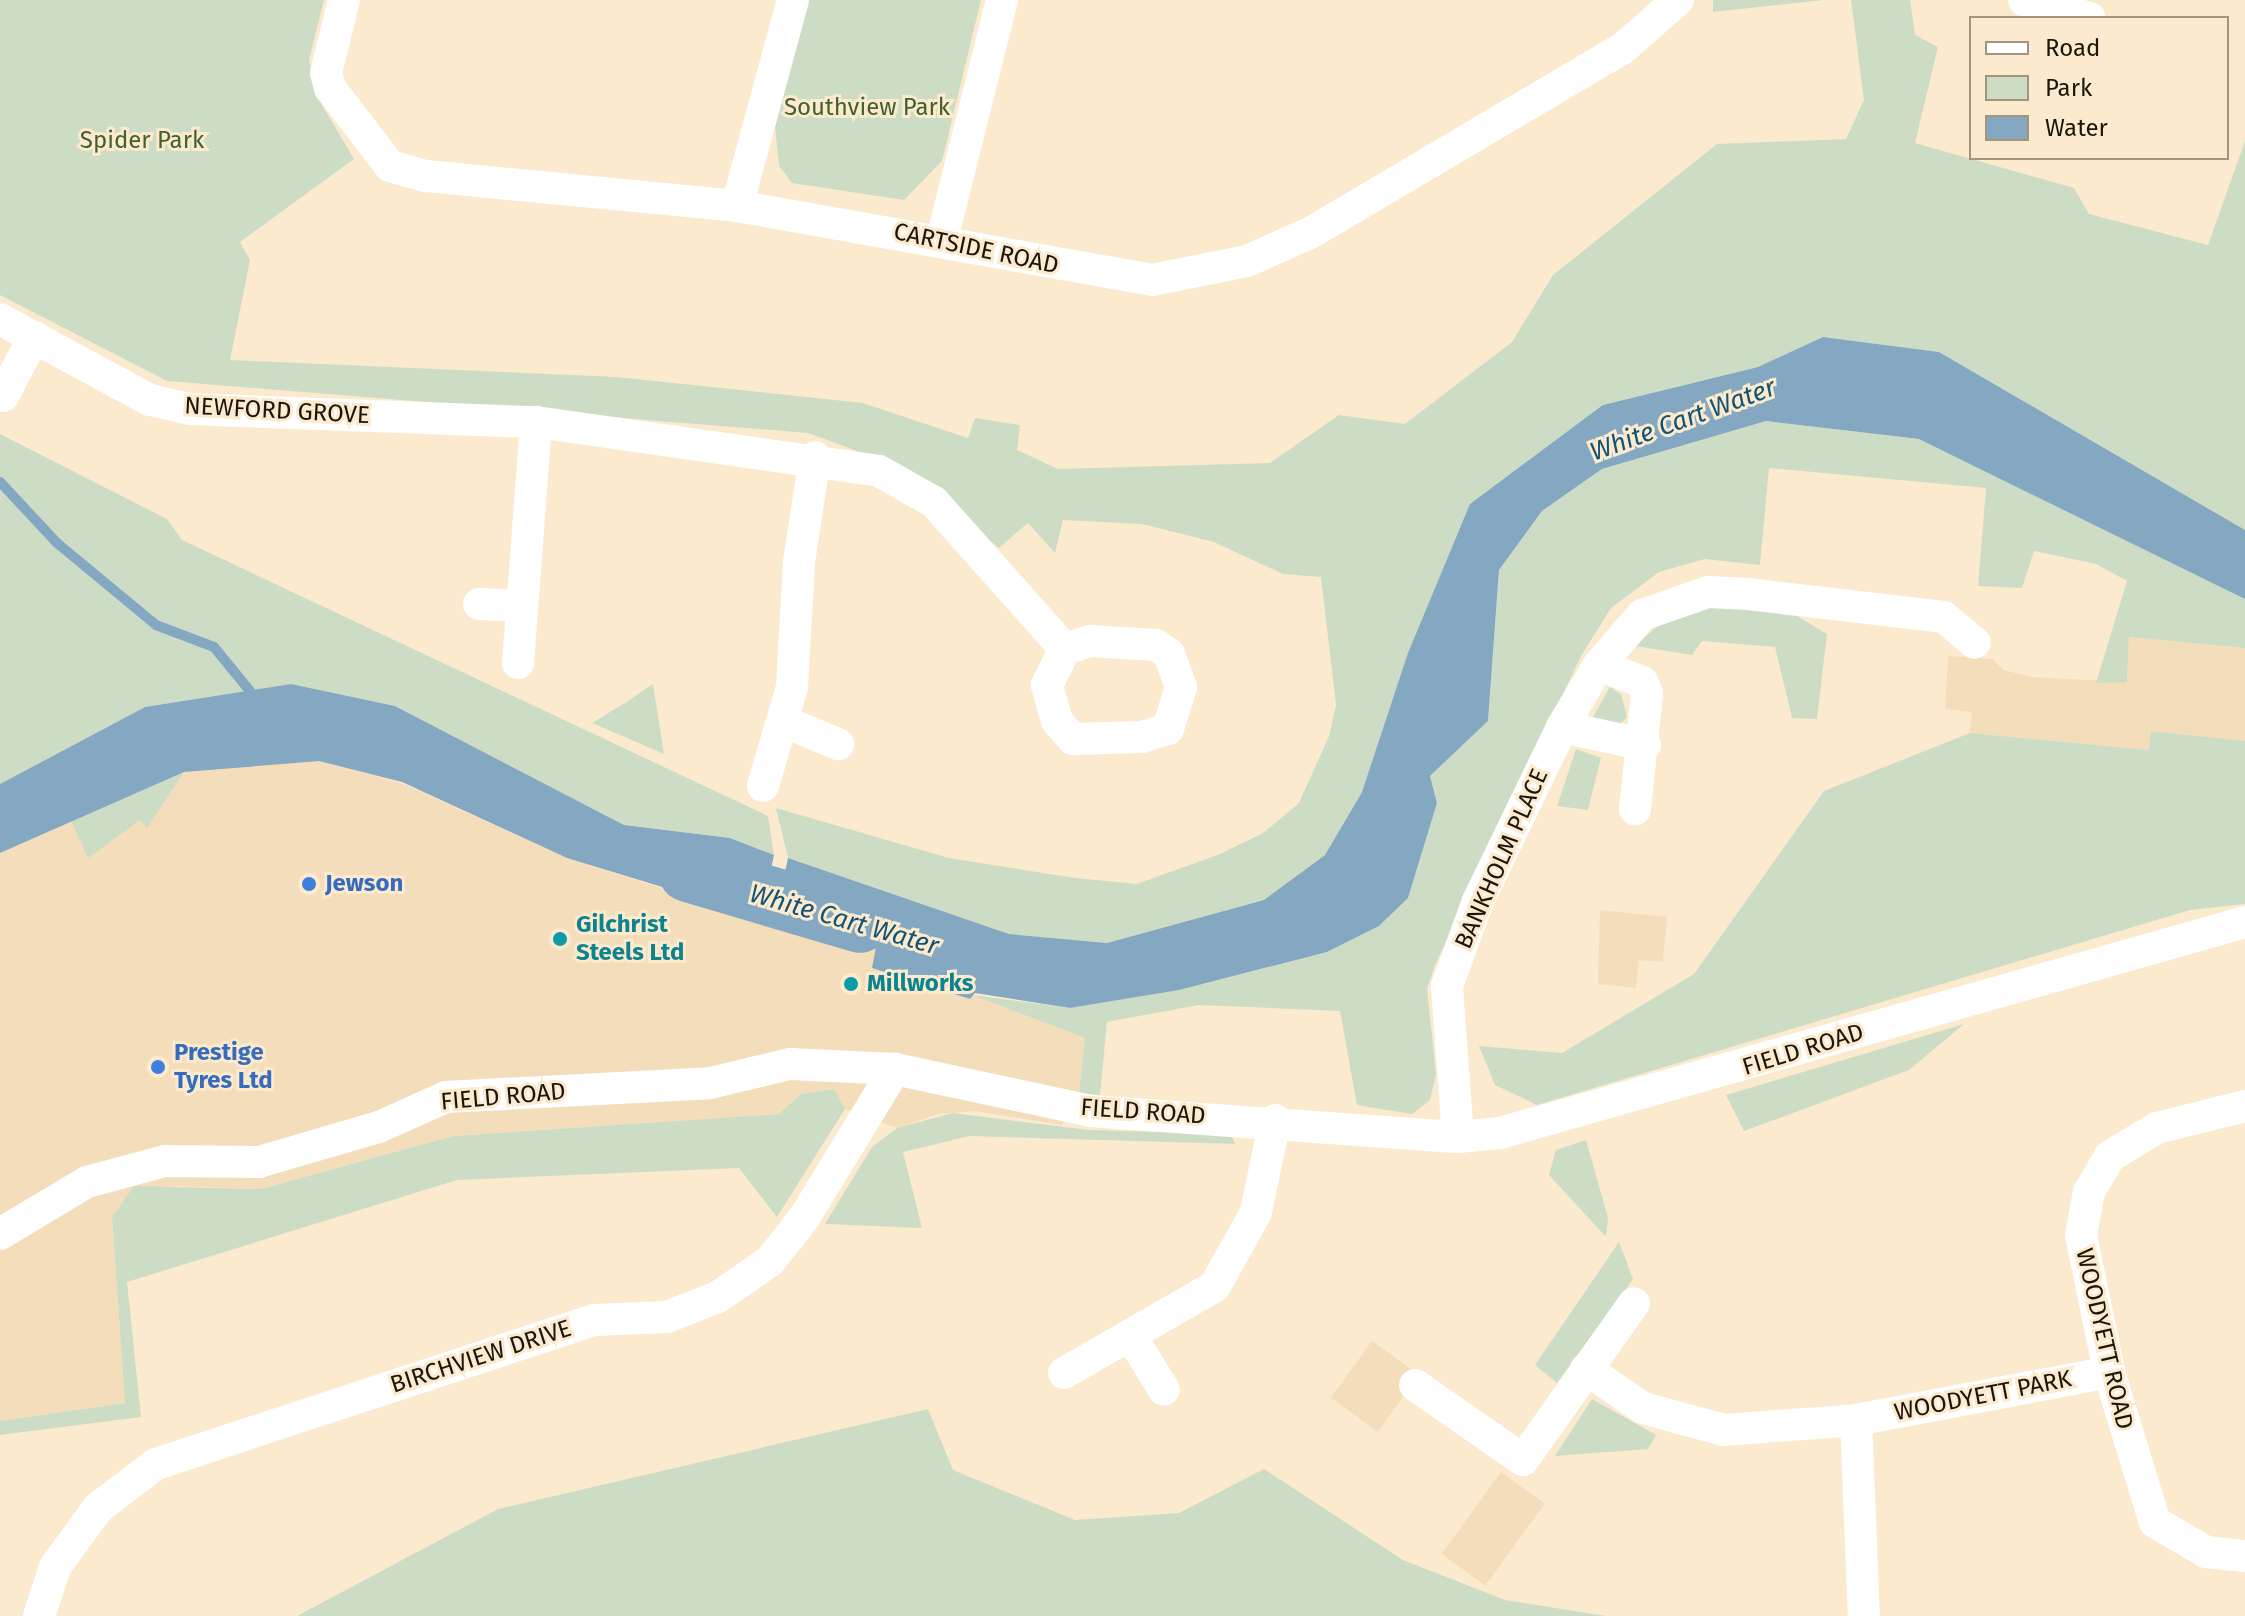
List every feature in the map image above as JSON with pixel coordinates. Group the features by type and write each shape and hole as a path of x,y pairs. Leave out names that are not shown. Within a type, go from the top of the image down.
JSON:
{"street":[{"name":"CARTSIDE ROAD","path":"344,0 326,73 330,88 390,166 426,176 737,206 942,239 1067,269 1152,280 1247,261 1312,232 1622,49 1678,0"},
{"path":"737,206 793,0"},
{"path":"942,239 1002,0"},
{"path":"2024,0 2084,16"},
{"name":"NEWFORD GROVE","path":"0,319 150,400 180,408 536,422 815,457 879,471 934,502 1065,649"},
{"path":"3,396 34,337"},
{"path":"518,663 536,422"},
{"path":"763,786 783,721 815,457"},
{"name":"BANKHOLM PLACE","path":"1458,1137 1447,986 1478,901 1562,727 1599,665 1642,615 1708,592 1944,617 1975,643"},
{"path":"479,604 522,606"},
{"path":"1599,665 1642,682 1645,745 1635,809"},
{"path":"783,721 838,744"},
{"path":"1562,727 1645,745"},
{"name":"FIELD ROAD","path":"0,1234 87,1182 165,1161 259,1162 379,1127 446,1097 710,1083 790,1064 895,1069 1091,1111 1275,1120 1458,1137 1545,1125 2245,922"},
{"name":"BIRCHVIEW DRIVE","path":"39,1616 55,1567 98,1508 156,1464 594,1320 667,1317 718,1297 770,1261 796,1229 895,1069"},
{"name":"WOODYETT ROAD","path":"2245,1106 2157,1128 2110,1156 2089,1192 2081,1235 2109,1372 2155,1522 2206,1552 2245,1556"},
{"path":"1064,1373 1215,1286 1234,1263 1256,1212 1275,1120"},
{"path":"1415,1385 1523,1460 1634,1303"},
{"path":"1131,1336 1164,1390"},
{"name":"WOODYETT PARK","path":"1586,1369 1643,1408 1684,1423 1724,1430 1856,1420 2109,1372"},
{"path":"1856,1420 1864,1616"}],"shaded area":[{"path":"2129,637 2245,648 2245,741 2152,731 2149,750 1970,733 1972,712 1945,709 1948,656 1993,659 2003,670 2032,677 2127,682"},
{"path":"266,761 319,761 401,783 567,858 702,901 877,941 872,968 972,995 1085,1038 1079,1093 1062,1125 975,1111 938,1114 897,1128 845,1109 833,1089 801,1094 780,1114 453,1136 261,1189 176,1186 112,1217 125,1403 0,1421 0,853 184,772"},
{"path":"1600,910 1667,917 1663,962 1639,960 1636,988 1598,984"},
{"path":"1372,1341 1419,1375 1378,1432 1331,1398"},
{"path":"1501,1472 1545,1504 1485,1585 1442,1554"}],"green space":[{"name":"Spider Park","path":"0,0 324,0 309,60 319,100 354,159 240,242 250,260 230,360 617,377 863,403 968,438 975,418 1020,425 1017,450 1058,469 1270,463 1339,415 1405,424 1512,342 1553,275 1717,144 1846,139 1864,100 1851,0 1910,0 1915,35 1938,47 1915,143 2074,188 2089,214 2208,245 2245,141 2245,530 1939,352 1823,337 1758,367 1603,405 1432,598 1362,792 1325,855 1264,900 1107,943 1009,934 788,858 776,808 949,858 1075,878 1137,884 1220,854 1263,833 1299,803 1329,736 1336,705 1321,577 1283,574 1214,542 1142,524 1063,520 1055,553 1028,523 999,548 895,465 808,433 167,381 0,295"},
{"name":"Southview Park","path":"807,0 981,0 942,161 904,200 792,183 779,166 775,126"},
{"path":"1713,0 1823,0 1713,12"},
{"path":"1766,421 1918,439 1969,458 2245,599 2245,648 2129,637 2127,682 2096,683 2127,581 2096,564 2034,551 2022,588 1978,586 1986,488 1769,468 1760,565 1705,559 1659,572 1611,608 1581,656 1435,965 1427,989 1436,1074 1430,1100 1412,1114 1357,1105 1340,1011 1199,1005 1107,1022 1100,1095 1079,1093 1085,1038 972,995 1070,1008 1178,990 1327,952 1379,926 1408,898 1437,803 1430,776 1488,721 1499,570 1542,511 1602,469"},
{"path":"0,434 167,519 182,540 768,816 774,855 730,838 624,825 395,706 291,684 145,707 0,784"},
{"path":"1705,605 1787,610 1827,634 1817,719 1792,718 1775,647 1702,641 1692,655 1635,646 1671,614"},
{"path":"653,684 664,754 592,723 628,701"},
{"path":"1610,687 1621,694 1627,717 1615,729 1593,717"},
{"path":"2151,731 2245,741 2245,904 2190,910 1537,1105 1495,1085 1479,1046 1562,1053 1694,974 1824,791 1970,733 2149,750"},
{"path":"1576,749 1601,758 1588,810 1557,806"},
{"path":"184,772 147,828 140,820 88,858 70,818"},
{"path":"1964,1024 1909,1070 1744,1131 1726,1095"},
{"path":"834,1089 845,1109 777,1217 739,1168 457,1180 127,1282 141,1417 0,1435 0,1421 125,1403 112,1217 134,1186 261,1189 453,1136 779,1114 801,1094"},
{"path":"953,1113 1089,1130 1231,1134 1235,1144 970,1136 903,1152 922,1228 825,1224 872,1147 897,1128"},
{"path":"1586,1140 1608,1218 1606,1237 1549,1175 1556,1150"},
{"path":"1619,1242 1633,1279 1557,1383 1535,1365"},
{"path":"1592,1399 1656,1435 1648,1449 1555,1456"},
{"path":"928,1409 953,1470 1075,1520 1179,1513 1264,1469 1403,1560 1505,1600 1606,1616 297,1616 498,1509"}],"water":[{"path":"1823,337 1939,352 2245,530 2245,599 1919,439 1766,421 1602,469 1542,511 1499,570 1488,721 1430,776 1437,803 1408,898 1379,926 1327,952 1179,990 1070,1008 975,993 970,999 872,968 877,941 775,918 788,858 1009,934 1107,943 1264,900 1325,855 1362,792 1408,653 1470,504 1603,405 1758,367"},
{"path":"291,684 395,706 624,825 730,838 774,855 761,917 567,858 402,782 319,761 184,772 0,853 0,784 145,707"}],"waterway":[{"path":"0,482 57,543 156,625 214,647 254,696"},
{"name":"White Cart Water","path":"688,872 860,923"}],"place":[{"name":"Jewson","path":"309,884"},
{"name":"Gilchrist Steels Ltd","path":"560,939"},
{"name":"Millworks","path":"851,984"},
{"name":"Prestige Tyres Ltd","path":"158,1067"}]}
